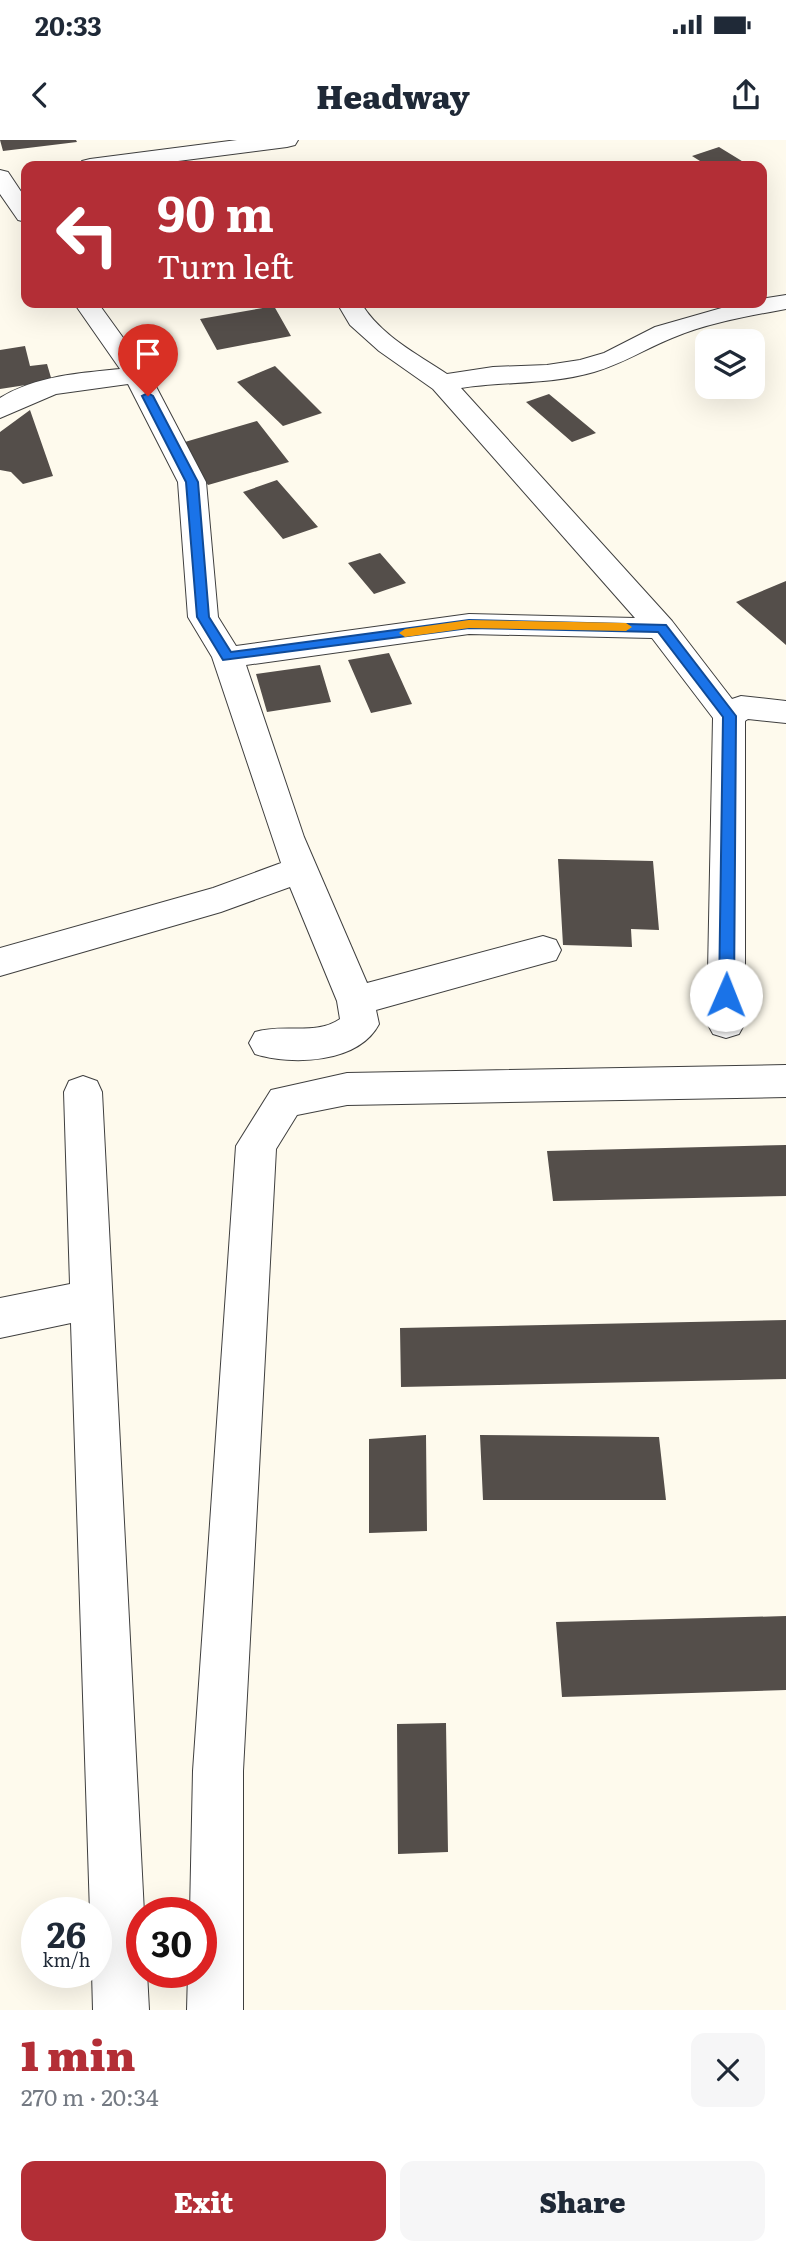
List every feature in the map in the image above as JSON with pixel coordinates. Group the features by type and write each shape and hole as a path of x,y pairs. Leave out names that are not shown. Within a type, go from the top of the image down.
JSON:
{"street":[{"path":"196,161 279,140"},
{"path":"21,174 0,176 21,208"},
{"path":"767,305 786,302"},
{"path":"90,308 137,375 192,482 203,617 228,657 287,837 356,1001 360,1024 352,1034 336,1041 268,1043"},
{"path":"352,308 359,320 388,346 442,383 661,628 729,716 726,1023"},
{"path":"442,383 493,375 547,373 584,367 613,358 664,332 752,308"},
{"path":"0,410 12,400 39,389 137,375"},
{"path":"228,657 469,624 661,628"},
{"path":"729,716 740,707 786,712"},
{"path":"0,962 221,898 301,869"},
{"path":"356,1001 543,950"},
{"path":"215,2010 218,1771 257,1146 285,1101 347,1090 786,1081"},
{"path":"83,1092 121,2010"},
{"path":"0,1318 92,1299"}],"building":[{"path":"0,140 76,140 77,142 3,151"},
{"path":"719,147 742,161 700,161 692,156"},
{"path":"275,308 291,336 217,350 200,319"},
{"path":"25,346 30,366 47,364 52,381 0,389 0,350"},
{"path":"275,366 322,413 283,426 237,382"},
{"path":"549,394 596,433 572,442 526,402"},
{"path":"30,410 53,476 23,484 11,472 0,470 0,432"},
{"path":"257,421 289,462 208,485 178,444"},
{"path":"277,480 318,527 283,539 243,492"},
{"path":"380,553 406,583 374,594 348,563"},
{"path":"786,581 786,645 736,602"},
{"path":"389,653 412,704 371,713 348,660"},
{"path":"320,665 331,702 267,712 256,674"},
{"path":"558,859 653,861 659,930 631,929 632,947 563,945"},
{"path":"786,1145 786,1196 553,1201 547,1151"},
{"path":"786,1320 786,1379 401,1387 400,1328"},
{"path":"426,1435 427,1531 369,1533 369,1439"},
{"path":"480,1435 659,1437 666,1500 483,1500"},
{"path":"786,1616 786,1690 562,1697 556,1622"},
{"path":"446,1723 448,1852 398,1854 397,1724"}],"slow traffic":[{"path":"405,633 469,624 626,627"}],"route":[{"path":"148,396 192,482 203,617 228,657 469,624 661,628 729,716 726,995"}]}
